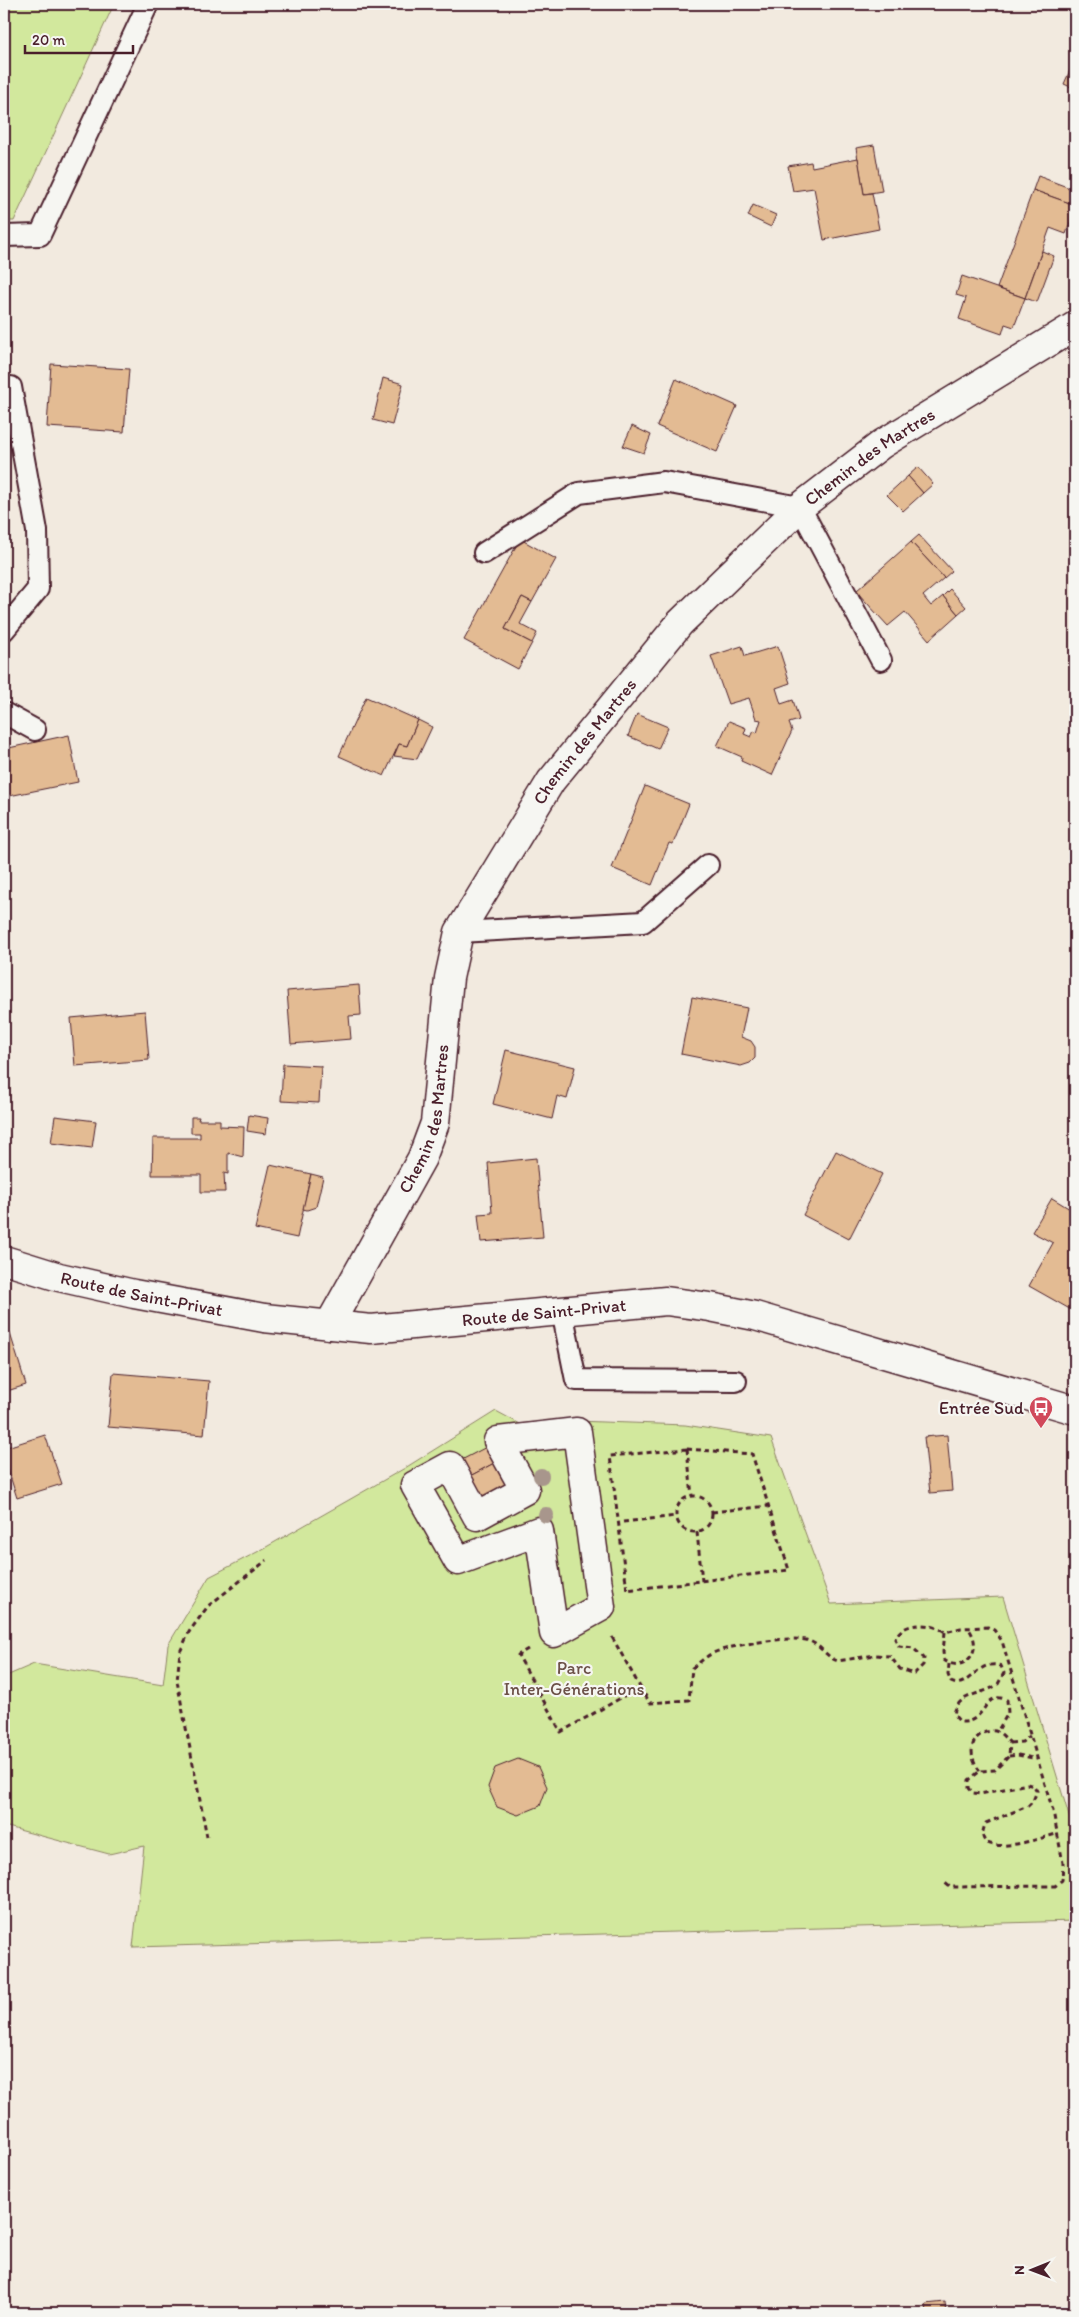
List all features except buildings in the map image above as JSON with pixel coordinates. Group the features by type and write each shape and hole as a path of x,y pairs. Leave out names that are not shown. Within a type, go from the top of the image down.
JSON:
{"street":[{"name":"Chemin des Martres","path":"329,1325 422,1158 436,1123 448,978 459,932 551,781 680,623 800,507 882,444 1075,326"},
{"name":"Route de Saint-Privat","path":"4,1260 59,1277 134,1294 264,1318 371,1329 666,1302 710,1307 755,1316 1075,1410"},
{"path":"577,1432 601,1607 554,1633 539,1531 458,1561 415,1485 450,1466 477,1516 525,1490 498,1441 577,1432"}],"lane":[{"path":"4,236 40,235 148,4"},
{"path":"4,630 38,588 37,531 11,387"},
{"path":"484,553 579,494 664,482 800,507 881,660"},
{"path":"4,713 35,730"},
{"path":"459,932 643,922 708,865"},
{"path":"562,1311 576,1380 736,1381"}],"path":[{"path":"687,1449 692,1496"},
{"path":"687,1449 752,1454 789,1570 627,1590 620,1522 610,1456 687,1449"},
{"path":"692,1496 704,1498 712,1512 708,1525 697,1532 692,1532 681,1526 676,1516 676,1510 682,1500 692,1496"},
{"path":"712,1512 769,1506"},
{"path":"620,1522 676,1516"},
{"path":"697,1532 702,1581"},
{"path":"206,1837 177,1681 180,1652 188,1632 208,1606 266,1560"},
{"path":"596,1610 650,1704 689,1700 692,1668 712,1654 745,1645 787,1638 808,1640 820,1647 832,1659 838,1661 875,1655 890,1656 900,1669 914,1674 919,1670 924,1658 913,1648 899,1646 895,1639 898,1632 905,1627 931,1626 945,1632 961,1628 968,1629 973,1626 988,1627 999,1635 1053,1811 1063,1871 1062,1880 1055,1886 950,1887 944,1882"},
{"path":"945,1632 942,1652 944,1660 949,1664 956,1665 964,1662 973,1652 976,1645 974,1636 968,1629"},
{"path":"554,1633 518,1655 561,1732 640,1687"},
{"path":"949,1664 948,1675 951,1682 956,1685 962,1684 985,1666 993,1663 1001,1666 1004,1673 998,1684 960,1700 955,1707 954,1715 960,1722 973,1721 979,1717 989,1702 1001,1697 1007,1700 1008,1713 997,1732"},
{"path":"980,1771 974,1764 972,1754 973,1743 978,1735 990,1731 997,1732 1010,1743 1022,1742 1030,1736"},
{"path":"1009,1756 1010,1743"},
{"path":"1037,1759 1018,1755 1009,1756 995,1770 980,1771 969,1780 969,1788 973,1792 980,1794 1027,1784 1034,1786 1037,1792 1033,1801 1028,1806 986,1823 982,1830 989,1844 996,1846 1011,1845 1056,1834"}],"green space":[{"path":"4,4 114,4 14,221 4,221"},
{"name":"Parc Inter-Générations","path":"496,1411 522,1425 576,1421 685,1425 771,1438 831,1604 1003,1597 1075,1836 1075,1921 133,1947 144,1846 109,1854 4,1826 4,1677 34,1664 163,1685 168,1645 209,1577 261,1550 405,1468"}],"place":[{"name":"Entrée Sud","path":"1041,1429"}]}
